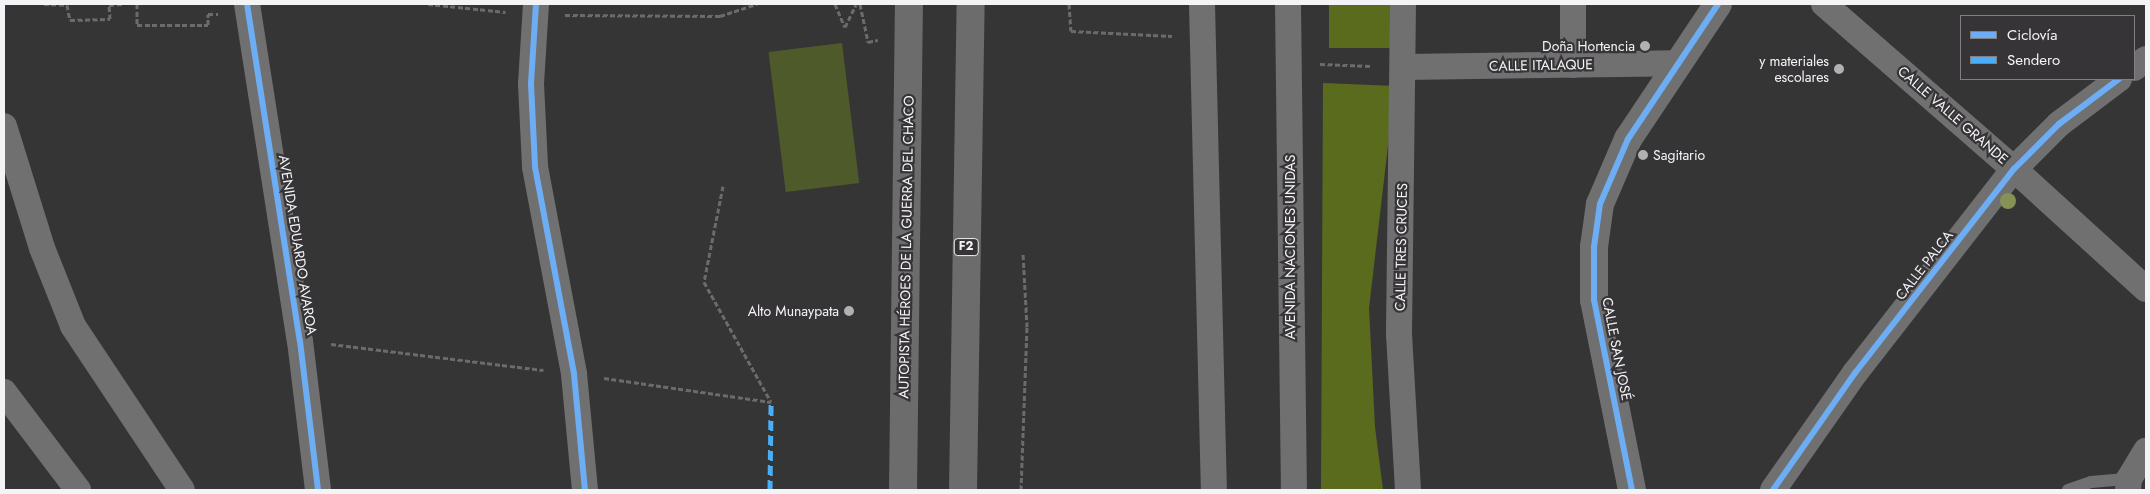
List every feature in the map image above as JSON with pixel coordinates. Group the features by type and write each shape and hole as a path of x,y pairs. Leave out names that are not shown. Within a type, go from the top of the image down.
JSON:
{"highway":[{"name":"AUTOPISTA HÉROES DE LA GUERRA DEL CHACO","path":"903,490 909,4"},
{"name":"F2","path":"963,490 971,4"}],"street":[{"path":"1202,4 1214,490"},
{"name":"AVENIDA NACIONES UNIDAS","path":"1288,4 1294,490"},
{"name":"CALLE TRES CRUCES","path":"1403,4 1404,67 1399,334 1408,490"},
{"path":"1573,4 1573,65"},
{"name":"CALLE SAN JOSÉ","path":"1632,490 1594,300 1594,247 1600,204 1628,140 1718,4"},
{"name":"CALLE VALLE GRANDE","path":"1824,4 2014,168 2146,290"},
{"name":"AVENIDA EDUARDO AVAROA","path":"236,9 300,340 318,490"},
{"path":"536,9 531,84 535,167 574,374 585,490"},
{"path":"2135,67 2146,58"},
{"name":"CALLE ITALAQUE","path":"1404,67 1678,63"},
{"name":"CALLE PALCA","path":"1773,490 1855,373 2014,168 2059,124 2118,80"},
{"path":"4,126 42,248 73,326 182,490"},
{"path":"4,392 78,490"},
{"path":"2128,485 2146,451"}],"lane":[{"path":"2068,490 2091,482 2128,485"}],"path":[{"path":"44,4 67,5 70,20 110,19 108,5 122,4"},
{"path":"137,4 137,24 208,25 208,14 236,9"},
{"path":"428,4 720,16 756,4"},
{"path":"834,4 845,27 856,4"},
{"path":"860,4 868,42 886,39"},
{"path":"1069,4 1071,31 1182,36"},
{"path":"1288,63 1404,67"},
{"path":"300,340 574,374 771,402 704,282 723,186"},
{"path":"1021,490 1027,327 1023,254"}],"green space":[{"path":"1329,4 1403,4 1403,48 1329,48"},
{"path":"842,43 859,183 786,192 769,52"},
{"path":"1323,83 1395,86 1369,308 1375,427 1383,490 1321,490"}],"marked path":[{"path":"770,490 771,402"}],"cycle path":[{"path":"247,4 300,341 318,490"},
{"path":"536,4 531,84 535,167 574,374 585,490"},
{"path":"1632,490 1594,300 1594,247 1600,204 1628,139 1718,4"},
{"path":"1773,490 1855,373 2014,169 2059,124 2118,80"}],"place":[{"name":"Doña Hortencia","path":"1645,46"},
{"name":"y materiales escolares","path":"1839,69"},
{"name":"Sagitario","path":"1643,155"},
{"name":"Alto Munaypata","path":"849,311"}]}
